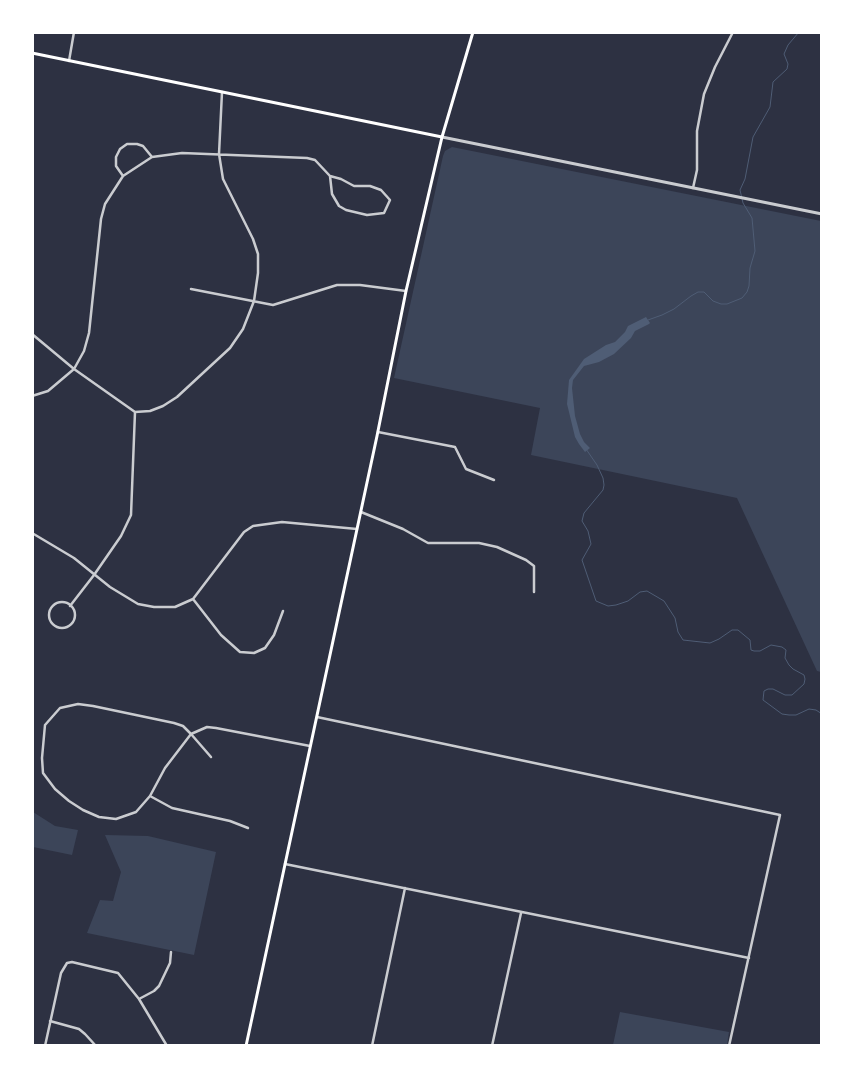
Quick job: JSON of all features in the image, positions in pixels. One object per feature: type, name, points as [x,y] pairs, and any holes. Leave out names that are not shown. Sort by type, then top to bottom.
[{"type":"main road","points":[[246,1046],[378,432],[406,291],[442,137],[473,32]]},
{"type":"main road","points":[[32,53],[442,137]]},
{"type":"street","points":[[69,61],[74,32]]},
{"type":"street","points":[[693,188],[697,170],[698,125],[704,94],[733,32]]},
{"type":"street","points":[[32,334],[74,369],[135,412],[150,411],[163,406],[177,397],[224,354],[244,329],[254,301],[258,273],[258,254],[253,239],[223,179],[219,154],[222,92]]},
{"type":"street","points":[[442,137],[822,214]]},
{"type":"street","points":[[123,176],[116,166],[116,157],[120,149],[127,144],[143,146],[152,157]]},
{"type":"street","points":[[32,396],[48,391],[74,369],[84,351],[89,333],[101,219],[108,199],[123,176],[152,157],[182,153],[307,158],[314,160],[330,176],[354,186],[370,186],[381,190],[390,200],[384,213],[367,215],[346,210],[339,206],[332,194],[330,176]]},
{"type":"street","points":[[191,289],[273,305],[337,285],[360,284],[406,291]]},
{"type":"street","points":[[70,606],[121,536],[131,515],[135,412]]},
{"type":"street","points":[[378,432],[455,447],[466,469],[494,480]]},
{"type":"street","points":[[361,512],[428,543],[479,543],[497,547],[526,560],[534,566],[534,592]]},
{"type":"street","points":[[32,533],[74,558],[94,575],[138,604],[154,607],[175,607],[194,599],[244,532],[253,526],[282,522],[357,529]]},
{"type":"street","points":[[194,599],[221,635],[240,652],[254,653],[265,648],[274,635],[283,611]]},
{"type":"street","points":[[63,602],[70,606],[74,613],[74,618],[70,625],[62,628],[54,625],[49,614],[52,607],[63,602]]},
{"type":"street","points":[[211,757],[192,734],[182,726],[78,704],[60,708],[46,726],[42,758],[43,773],[55,789],[69,801],[82,810],[99,817],[116,819],[136,812],[150,796],[165,768],[192,734],[207,727],[310,746]]},
{"type":"street","points":[[316,717],[780,815],[729,1046]]},
{"type":"street","points":[[150,796],[172,808],[230,821],[248,828]]},
{"type":"street","points":[[285,864],[748,958]]},
{"type":"street","points":[[372,1046],[405,888]]},
{"type":"street","points":[[492,1046],[521,912]]},
{"type":"street","points":[[139,999],[159,986],[170,963],[171,952]]},
{"type":"street","points":[[45,1046],[61,973],[67,963],[76,962],[118,973],[139,999],[167,1046]]},
{"type":"street","points":[[50,1021],[79,1029],[96,1046]]},
{"type":"shaded area","points":[[452,147],[821,221],[821,672],[817,671],[737,498],[531,455],[540,408],[394,378],[443,156],[445,151]]},
{"type":"shaded area","points":[[646,317],[649,324],[635,331],[631,338],[614,354],[599,362],[584,366],[573,380],[575,416],[580,434],[590,448],[585,452],[575,437],[567,404],[569,380],[584,359],[606,345],[615,342],[628,326]]},
{"type":"shaded area","points":[[33,812],[55,826],[78,830],[72,855],[33,847]]},
{"type":"shaded area","points":[[105,835],[148,836],[216,852],[194,955],[87,933],[100,900],[113,901],[121,872]]},
{"type":"shaded area","points":[[620,1012],[729,1032],[727,1045],[613,1045]]},
{"type":"waterway","points":[[648,320],[674,309],[698,292],[704,292],[713,301],[721,304],[727,304],[742,298],[747,292],[750,268],[755,251],[752,218],[743,203],[740,190],[745,179],[753,137],[770,107],[773,82],[787,69],[788,64],[784,54],[788,45],[799,32]]},
{"type":"waterway","points":[[586,449],[597,465],[604,485],[603,490],[584,513],[582,521],[588,531],[591,544],[582,560],[596,601],[608,606],[616,605],[628,601],[640,592],[647,591],[664,601],[675,618],[678,632],[683,640],[710,643],[732,630],[738,630],[750,640],[751,650],[760,651],[771,645],[782,647],[786,650],[785,658],[789,665],[804,675],[804,684],[792,695],[785,695],[773,689],[768,689],[764,691],[763,700],[782,714],[796,715],[809,709],[816,710],[822,714]]}]
